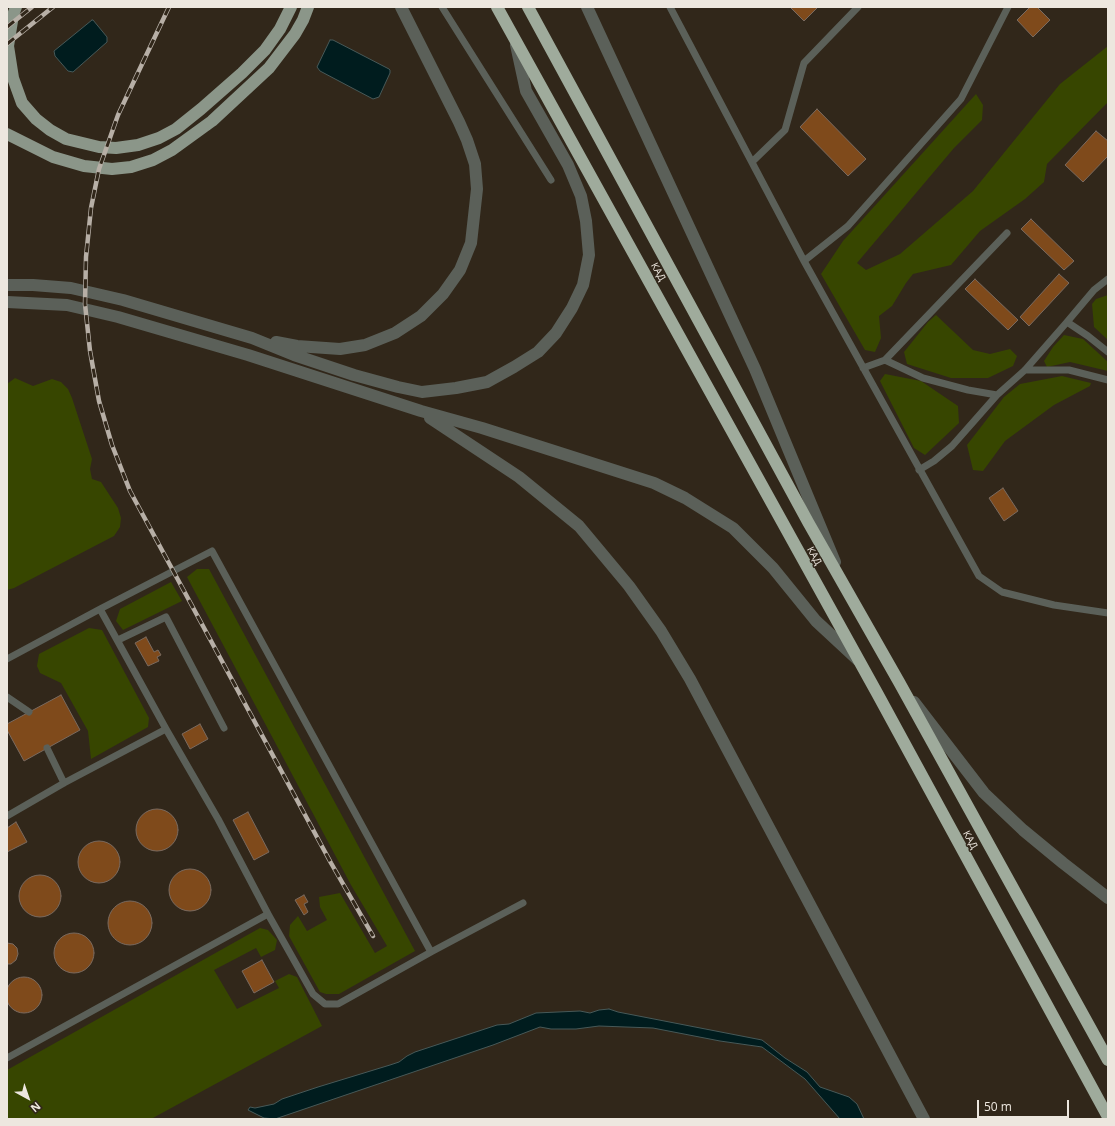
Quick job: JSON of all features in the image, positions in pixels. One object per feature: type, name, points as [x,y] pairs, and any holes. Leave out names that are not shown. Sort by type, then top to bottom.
[{"type":"highway","name":"КАД","points":[[497,7],[860,663],[1108,1117]]},
{"type":"highway","name":"КАД","points":[[528,7],[804,515],[900,682],[1108,1060]]},
{"type":"main road","points":[[16,7],[13,15],[8,46],[13,78],[22,103],[36,119],[50,130],[66,139],[81,144],[116,148],[159,138],[176,129],[201,109],[242,73],[265,50],[280,29],[290,7]]},
{"type":"main road","points":[[7,134],[54,157],[84,166],[112,169],[153,160],[172,150],[212,121],[269,68],[295,34],[308,7]]},
{"type":"street","points":[[252,338],[297,346],[340,349],[365,345],[395,333],[422,316],[443,294],[460,270],[471,243],[477,189],[474,164],[467,140],[459,122],[401,7]]},
{"type":"street","points":[[587,7],[755,369],[845,585]]},
{"type":"street","points":[[7,285],[33,285],[71,288],[123,300],[252,338],[294,355],[354,375],[422,392],[456,388],[487,382],[514,368],[538,352],[556,333],[572,308],[583,285],[588,255],[586,221],[582,196],[568,165],[526,91],[516,41]]},
{"type":"street","points":[[7,302],[67,306],[118,317],[248,355],[421,411],[482,428],[654,483],[685,498],[733,528],[773,568],[816,621],[860,663]]},
{"type":"street","points":[[421,411],[519,477],[579,526],[643,605],[661,631],[690,679],[924,1119]]},
{"type":"street","points":[[900,682],[984,793],[1023,830],[1108,898]]},
{"type":"lane","points":[[442,7],[551,180]]},
{"type":"lane","points":[[670,7],[804,260],[979,576],[1002,592],[1054,605],[1108,613]]},
{"type":"lane","points":[[752,162],[784,130],[804,63],[858,7]]},
{"type":"lane","points":[[804,260],[848,226],[961,99],[1008,7]]},
{"type":"lane","points":[[863,368],[885,360],[896,350],[1006,233]]},
{"type":"lane","points":[[919,470],[934,461],[952,446],[997,395],[1025,370],[1094,290],[1108,279]]},
{"type":"lane","points":[[1067,322],[1108,352]]},
{"type":"lane","points":[[885,360],[923,378],[968,390],[997,395]]},
{"type":"lane","points":[[1025,370],[1069,370],[1108,380]]},
{"type":"lane","points":[[7,660],[100,609],[212,551],[431,952]]},
{"type":"lane","points":[[100,609],[166,729],[218,819],[268,914],[313,994],[324,1004],[338,1004],[523,902]]},
{"type":"lane","points":[[118,640],[166,618],[224,728]]},
{"type":"lane","points":[[7,697],[29,712]]},
{"type":"lane","points":[[7,816],[64,783],[166,729]]},
{"type":"lane","points":[[47,748],[64,783]]},
{"type":"lane","points":[[7,1058],[268,914]]},
{"type":"green space","points":[[1108,46],[1108,102],[1047,164],[1044,182],[1025,199],[980,231],[951,265],[913,274],[892,306],[879,316],[881,338],[875,352],[865,350],[821,274],[843,241],[976,94],[983,105],[982,120],[954,148],[857,263],[866,270],[900,254],[973,191],[1060,84]]},
{"type":"green space","points":[[1108,295],[1108,340],[1094,327],[1092,304],[1096,299]]},
{"type":"green space","points":[[936,315],[973,350],[990,354],[1010,349],[1017,356],[1013,366],[988,378],[951,378],[907,364],[904,352],[928,322]]},
{"type":"green space","points":[[1064,335],[1083,339],[1108,362],[1108,371],[1070,362],[1047,367],[1044,361],[1053,347]]},
{"type":"green space","points":[[885,374],[921,381],[958,406],[959,423],[925,455],[914,448],[880,381]]},
{"type":"green space","points":[[1062,376],[1091,383],[1090,386],[1054,405],[1005,441],[983,471],[973,470],[967,445],[1004,397],[1020,384]]},
{"type":"green space","points":[[15,378],[33,386],[52,379],[61,382],[68,389],[92,459],[90,469],[92,479],[101,482],[118,508],[121,518],[120,527],[114,536],[14,588],[7,590],[7,384]]},
{"type":"green space","points":[[197,569],[209,569],[415,951],[339,994],[326,994],[320,992],[289,936],[290,925],[298,916],[307,931],[327,920],[320,907],[319,897],[340,893],[375,953],[387,946],[351,885],[187,577]]},
{"type":"green space","points":[[171,582],[182,601],[123,630],[116,621],[120,609]]},
{"type":"green space","points":[[89,628],[102,630],[149,718],[148,727],[91,759],[88,731],[61,683],[40,673],[37,666],[39,654]]},
{"type":"green space","points":[[260,928],[268,930],[277,940],[275,950],[261,957],[256,948],[214,970],[237,1009],[279,988],[275,981],[289,974],[297,977],[322,1026],[151,1119],[7,1119],[7,1070]]},
{"type":"water","points":[[92,20],[107,37],[107,42],[73,72],[68,71],[55,56],[54,51]]},
{"type":"water","points":[[330,40],[333,40],[390,70],[379,97],[373,99],[320,71],[317,67]]},
{"type":"water","points":[[609,1009],[762,1040],[785,1058],[807,1072],[820,1087],[849,1097],[857,1104],[864,1119],[840,1119],[805,1079],[762,1047],[720,1041],[653,1028],[599,1026],[576,1029],[551,1029],[540,1027],[493,1045],[275,1119],[264,1118],[248,1110],[250,1107],[255,1108],[274,1104],[282,1099],[399,1062],[415,1052],[497,1025],[509,1024],[536,1013],[580,1011],[590,1013]]},
{"type":"building","points":[[790,7],[818,7],[804,21]]},
{"type":"building","points":[[1030,7],[1037,7],[1050,20],[1033,37],[1017,20]]},
{"type":"building","points":[[817,109],[866,159],[848,176],[800,127]]},
{"type":"building","points":[[1096,131],[1108,141],[1108,156],[1083,182],[1065,165]]},
{"type":"building","points":[[1031,219],[1074,261],[1064,270],[1021,229]]},
{"type":"building","points":[[1059,274],[1069,283],[1029,326],[1020,317]]},
{"type":"building","points":[[975,279],[1018,320],[1008,330],[965,289]]},
{"type":"building","points":[[1003,488],[1018,511],[1004,521],[989,498]]},
{"type":"building","points":[[146,637],[154,652],[158,650],[161,655],[157,657],[159,661],[148,666],[135,643]]},
{"type":"building","points":[[61,695],[80,730],[24,761],[7,730],[7,724]]},
{"type":"building","points":[[200,724],[208,739],[190,749],[182,734]]},
{"type":"building","points":[[153,809],[161,809],[169,812],[175,818],[178,830],[175,842],[169,848],[161,851],[153,851],[145,848],[139,842],[136,834],[136,826],[139,818],[145,812]]},
{"type":"building","points":[[248,812],[269,852],[254,860],[233,820]]},
{"type":"building","points":[[16,822],[27,842],[7,852],[7,828]]},
{"type":"building","points":[[99,841],[114,847],[120,862],[114,877],[99,883],[84,877],[78,862],[84,847]]},
{"type":"building","points":[[186,869],[194,869],[202,872],[208,878],[211,890],[208,902],[202,908],[194,911],[186,911],[178,908],[172,902],[169,894],[169,886],[172,878],[178,872]]},
{"type":"building","points":[[40,875],[55,881],[61,896],[55,911],[40,917],[25,911],[19,896],[25,881]]},
{"type":"building","points":[[304,895],[308,902],[304,904],[308,912],[304,915],[295,900]]},
{"type":"building","points":[[134,901],[146,907],[151,915],[151,931],[146,939],[138,944],[126,945],[114,939],[109,931],[108,919],[114,907],[122,902]]},
{"type":"building","points":[[70,933],[78,933],[85,936],[91,942],[94,953],[91,964],[85,970],[78,973],[70,973],[63,970],[57,964],[54,957],[54,949],[57,942],[63,936]]},
{"type":"building","points":[[7,943],[13,944],[17,948],[18,954],[16,960],[11,964],[7,964]]},
{"type":"building","points":[[262,960],[274,982],[254,993],[242,971]]},
{"type":"building","points":[[28,977],[37,982],[41,988],[41,1002],[37,1008],[28,1013],[20,1013],[11,1008],[7,1002],[6,991],[11,982],[17,978]]},
{"type":"railway","points":[[7,27],[32,7]]},
{"type":"railway","points":[[7,44],[53,7]]},
{"type":"railway","points":[[169,7],[118,115],[99,169],[91,208],[86,257],[85,304],[90,351],[99,401],[112,445],[130,491],[331,863],[373,936]]}]
